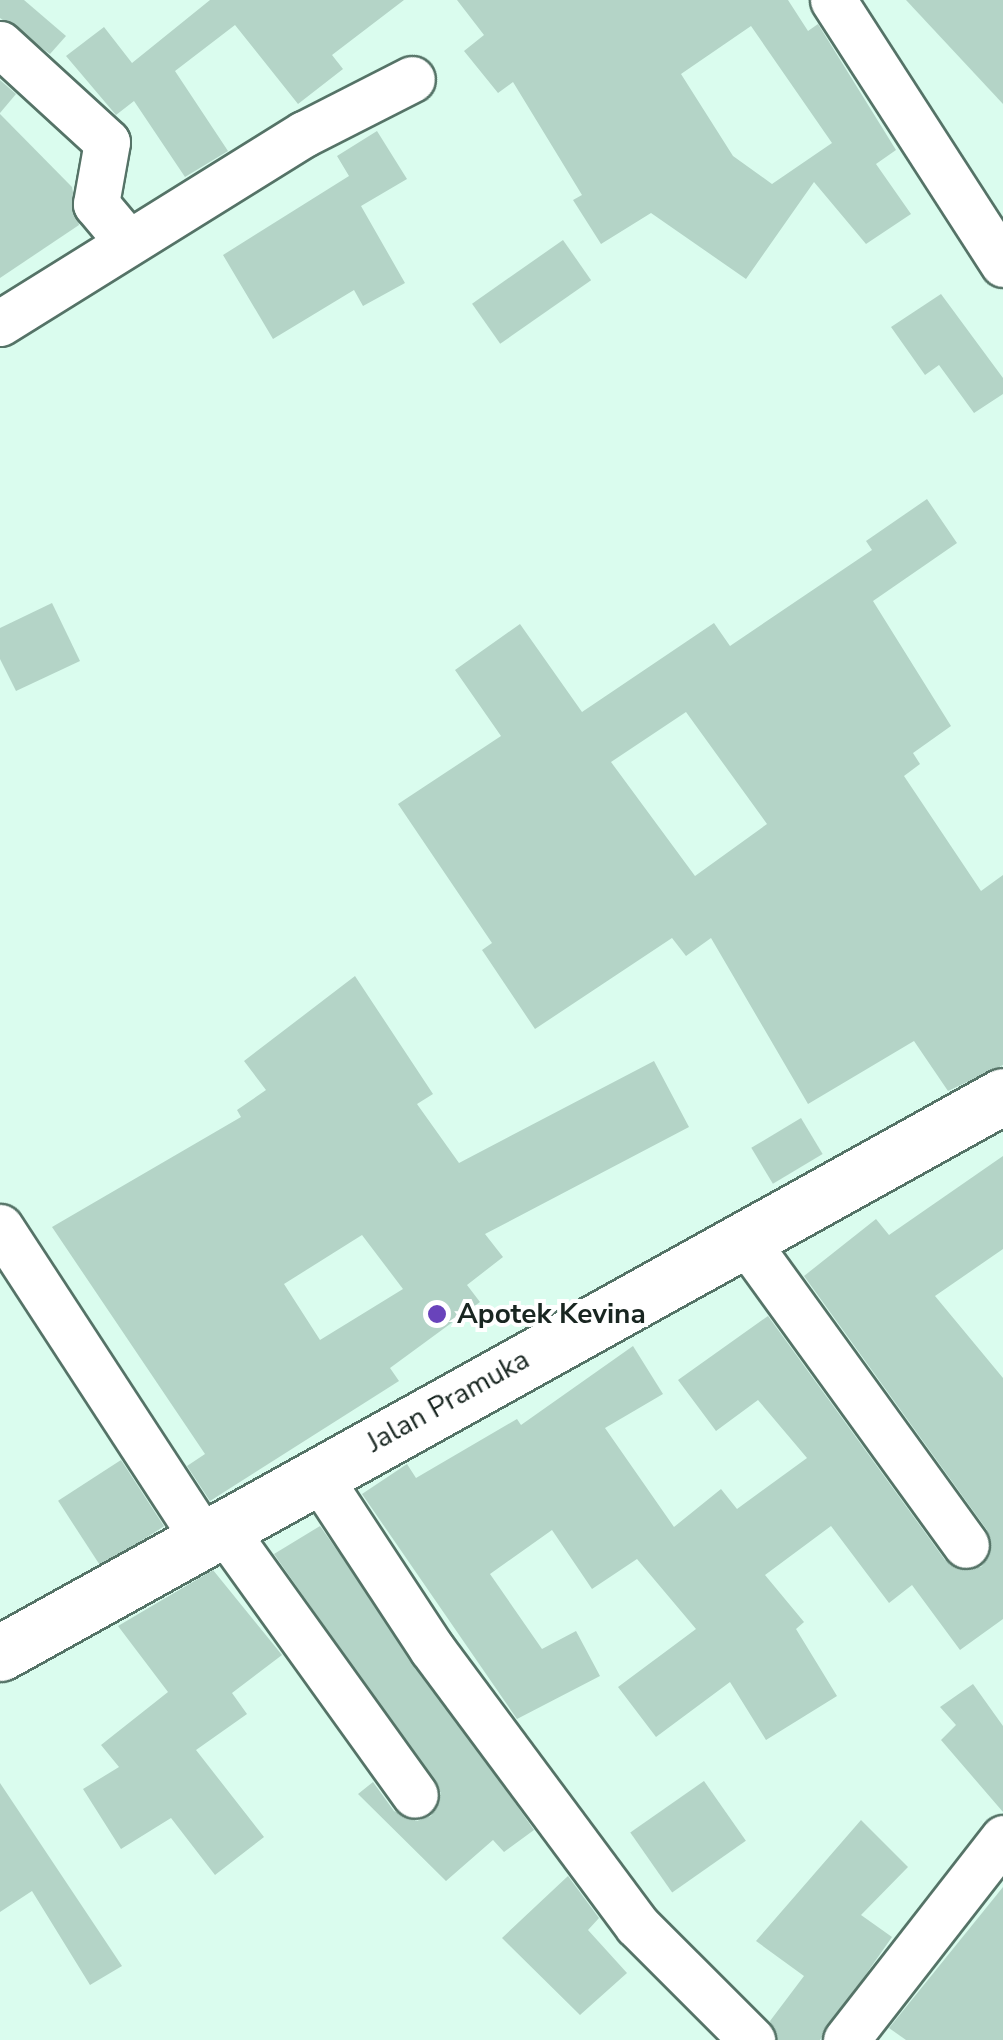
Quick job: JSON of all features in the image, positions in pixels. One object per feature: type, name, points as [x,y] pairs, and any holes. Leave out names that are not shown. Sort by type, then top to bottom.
[{"type":"street","points":[[833,0],[1003,264]]},
{"type":"street","points":[[0,44],[106,142],[96,204],[127,241]]},
{"type":"street","points":[[0,323],[127,241],[412,79]]},
{"type":"street","name":"Jalan Pramuka","points":[[0,1654],[211,1530],[1003,1096]]},
{"type":"street","points":[[0,1227],[211,1530],[415,1795]]},
{"type":"street","points":[[743,1237],[966,1545]]},
{"type":"street","points":[[317,1474],[432,1649],[637,1925],[752,2040]]},
{"type":"street","points":[[846,2040],[1003,1838]]},
{"type":"building","points":[[0,0],[24,0],[66,36],[50,54],[0,18]]},
{"type":"building","points":[[210,0],[404,0],[332,55],[343,69],[298,104],[235,25],[175,71],[228,151],[185,177],[134,101],[116,115],[66,56],[104,27],[132,63]]},
{"type":"building","points":[[457,0],[788,0],[808,31],[818,24],[896,150],[876,164],[911,214],[866,244],[814,182],[746,279],[651,213],[601,244],[573,200],[582,195],[513,82],[498,93],[464,51],[484,35]],"holes":[[[751,26],[832,143],[772,184],[733,156],[681,74]]]},
{"type":"building","points":[[906,0],[1003,0],[1003,104]]},
{"type":"building","points":[[0,80],[16,94],[0,113]]},
{"type":"building","points":[[0,114],[72,187],[79,225],[0,278]]},
{"type":"building","points":[[377,131],[407,179],[361,206],[405,283],[363,306],[354,290],[273,339],[223,255],[349,176],[337,156]]},
{"type":"building","points":[[563,240],[591,280],[500,344],[472,304]]},
{"type":"building","points":[[941,294],[1003,378],[1003,394],[974,413],[939,365],[925,375],[891,327]]},
{"type":"building","points":[[927,499],[957,543],[873,601],[951,726],[913,753],[920,764],[904,776],[981,891],[1003,875],[1003,1065],[948,1091],[914,1041],[808,1104],[711,938],[686,956],[672,938],[535,1029],[482,950],[492,943],[398,804],[501,736],[455,670],[520,624],[582,712],[714,623],[730,646],[872,550],[866,541]],"holes":[[[686,712],[767,824],[695,876],[611,762]]]},
{"type":"building","points":[[52,603],[80,661],[16,691],[0,659],[0,628]]},
{"type":"building","points":[[355,976],[433,1094],[417,1104],[459,1163],[654,1061],[689,1127],[485,1234],[503,1257],[467,1285],[480,1302],[390,1368],[399,1381],[210,1501],[187,1466],[205,1454],[52,1227],[241,1117],[237,1110],[266,1090],[244,1061]],"holes":[[[362,1235],[403,1289],[320,1340],[284,1284]]]},
{"type":"building","points":[[801,1118],[823,1154],[773,1184],[751,1148]]},
{"type":"building","points":[[1003,1156],[1003,1249],[935,1296],[1003,1378],[1003,1619],[960,1650],[912,1585],[889,1603],[831,1526],[765,1575],[804,1622],[796,1629],[837,1696],[766,1740],[730,1682],[656,1737],[618,1687],[696,1629],[637,1559],[592,1589],[552,1530],[490,1574],[542,1649],[576,1631],[600,1676],[517,1719],[362,1494],[407,1464],[416,1478],[517,1419],[521,1425],[633,1346],[663,1394],[605,1428],[674,1527],[721,1489],[737,1509],[807,1458],[758,1400],[716,1431],[678,1380],[768,1316],[945,1560],[981,1567],[990,1555],[987,1530],[804,1276],[876,1219],[889,1235]]},
{"type":"building","points":[[121,1460],[164,1526],[101,1567],[58,1501]]},
{"type":"building","points":[[320,1526],[534,1830],[504,1852],[493,1840],[446,1881],[358,1794],[373,1782],[394,1811],[417,1821],[431,1816],[441,1793],[274,1554]]},
{"type":"building","points":[[213,1570],[282,1655],[232,1693],[247,1714],[196,1750],[264,1837],[215,1875],[171,1818],[121,1849],[83,1789],[119,1767],[101,1745],[168,1692],[118,1626]]},
{"type":"building","points":[[973,1684],[1003,1726],[1003,1812],[941,1740],[956,1725],[940,1707]]},
{"type":"building","points":[[704,1781],[746,1841],[672,1892],[630,1833]]},
{"type":"building","points":[[0,1783],[122,1966],[90,1985],[32,1891],[0,1912]]},
{"type":"building","points":[[861,1820],[908,1867],[861,1915],[892,1937],[820,2040],[777,2040],[770,2021],[804,1976],[756,1941]]},
{"type":"building","points":[[568,1876],[599,1918],[588,1930],[627,1973],[580,2015],[502,1938]]},
{"type":"building","points":[[1003,1887],[1003,2040],[906,2040],[889,2028]]},
{"type":"place","name":"Apotek Kevina","points":[[437,1314]]}]
